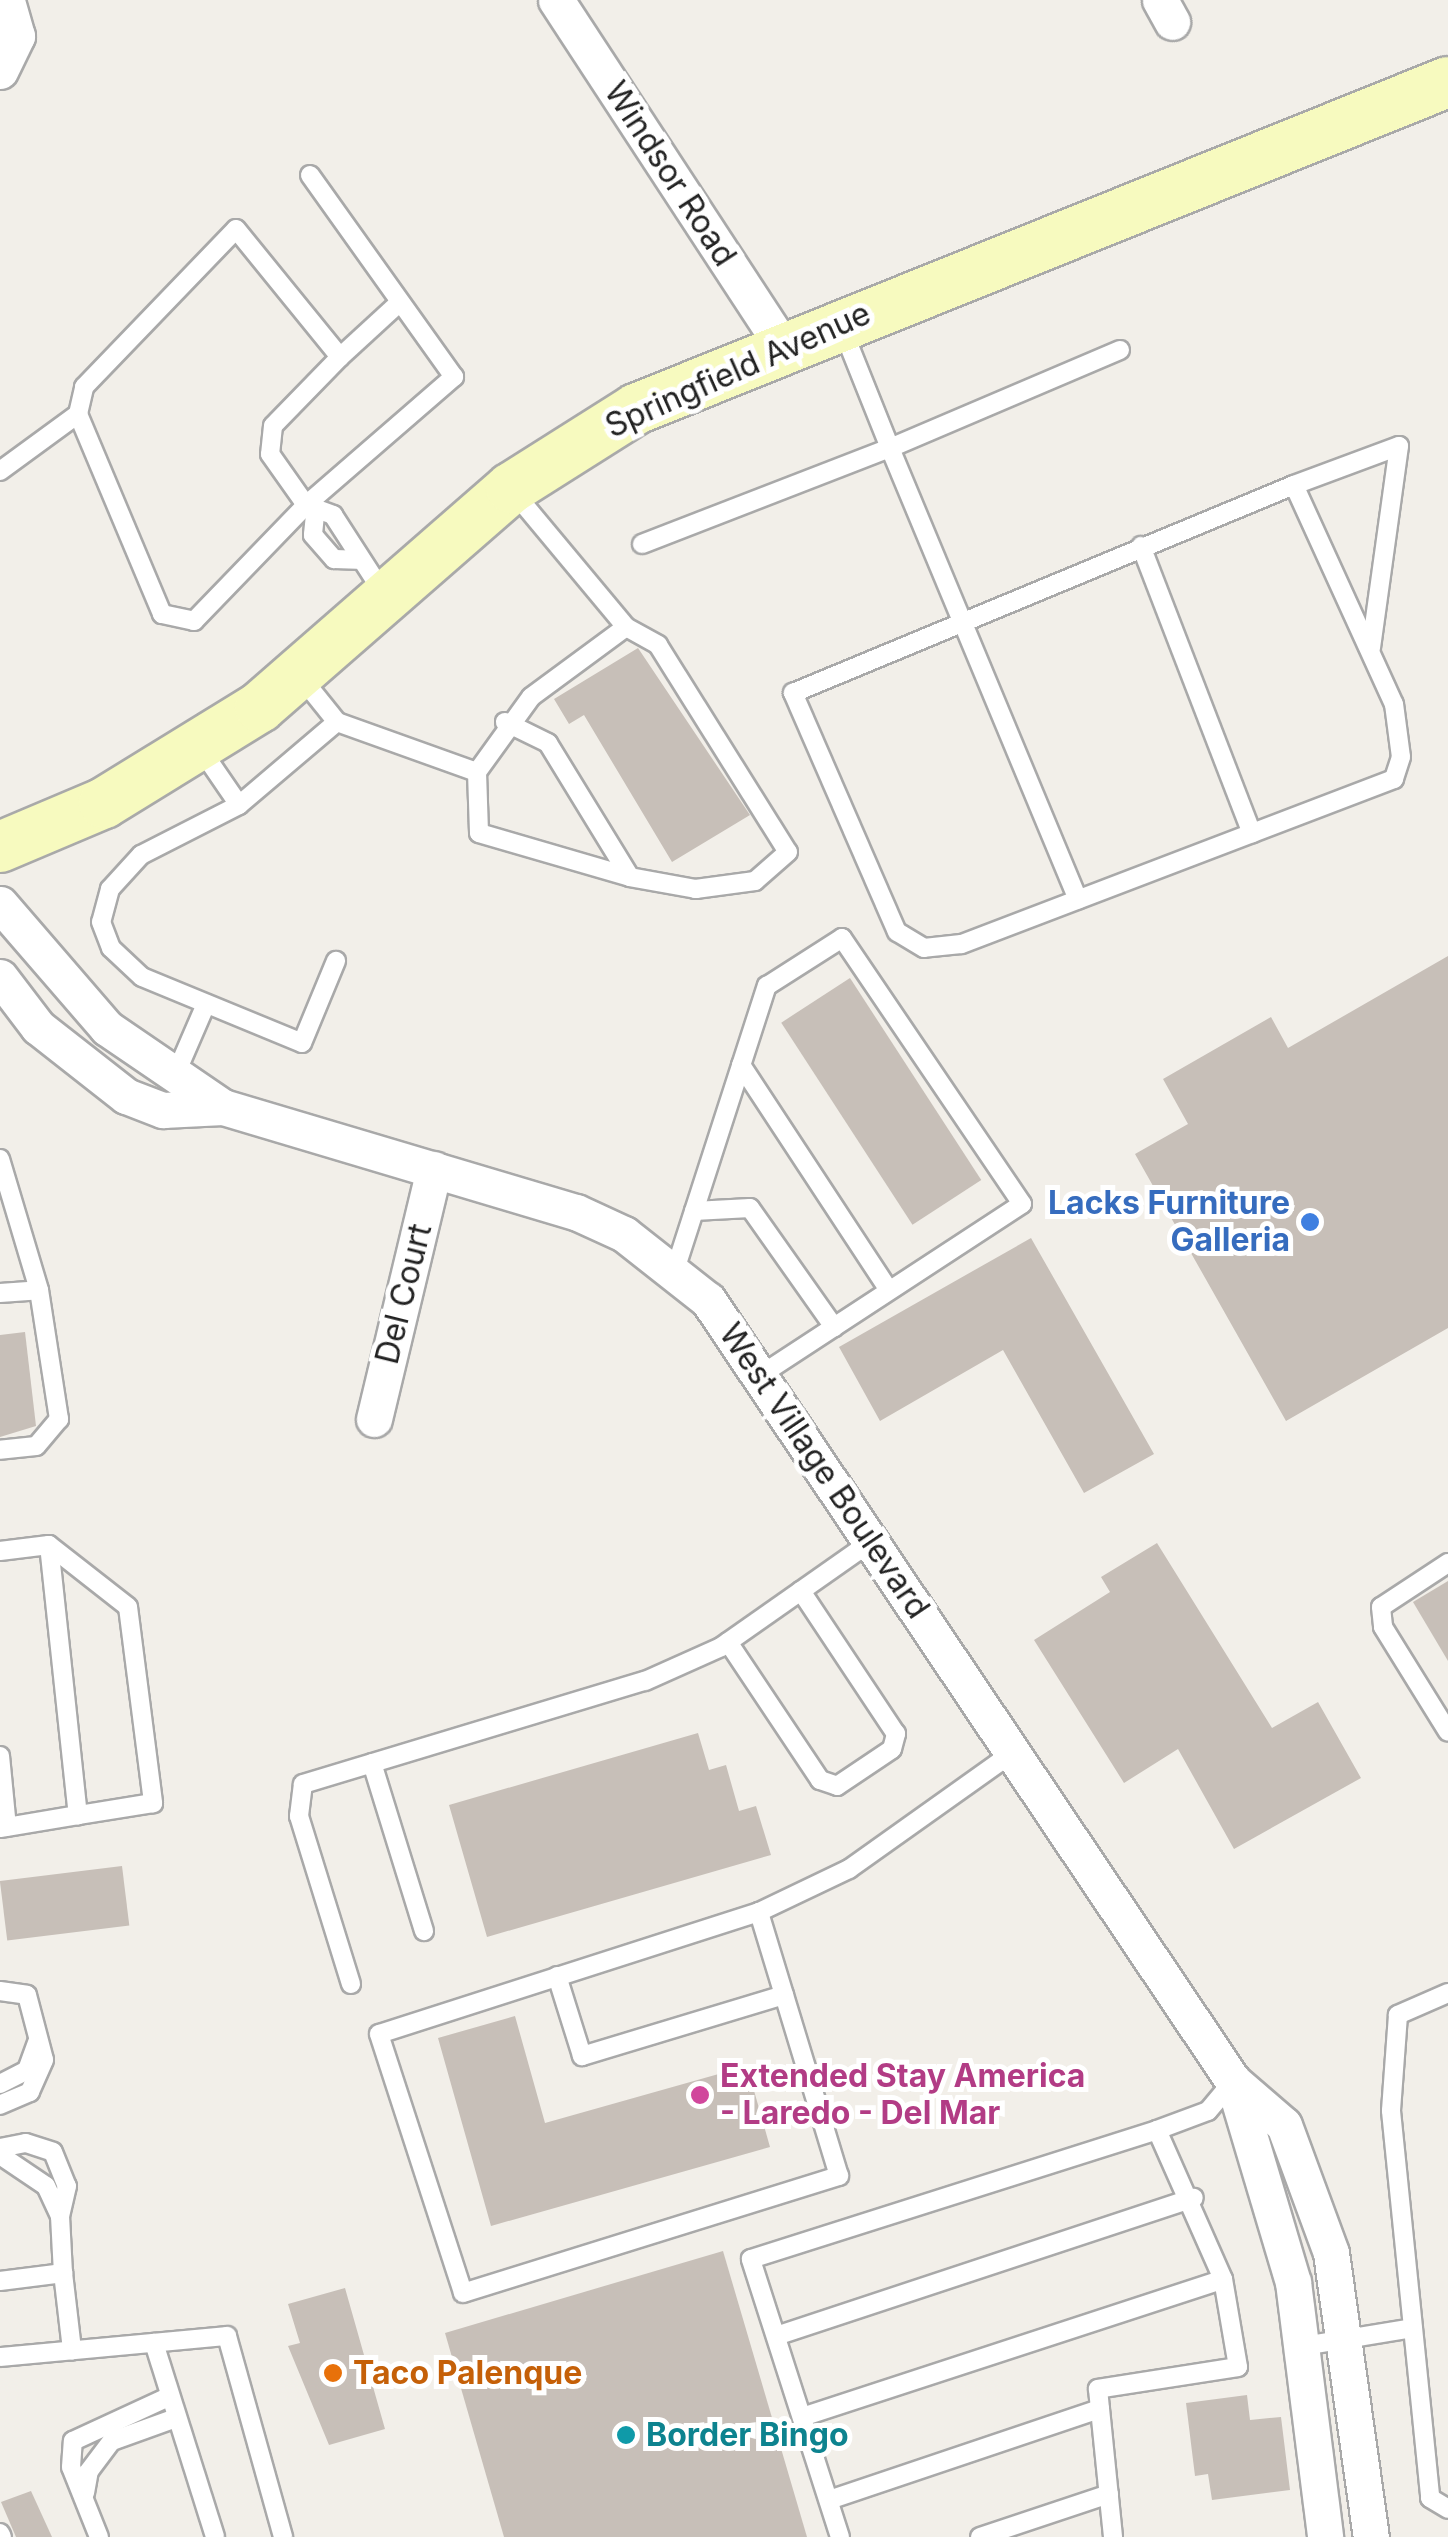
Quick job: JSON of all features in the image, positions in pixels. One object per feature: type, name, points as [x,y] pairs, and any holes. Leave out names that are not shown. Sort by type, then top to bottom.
[{"type":"main road","name":"Springfield Avenue","points":[[0,847],[199,748],[299,675],[371,578],[636,409],[840,323],[1448,82]]},
{"type":"street","points":[[0,71],[17,36],[7,0]]},
{"type":"street","name":"Windsor Road","points":[[556,0],[783,347]]},
{"type":"street","name":"West Village Boulevard","points":[[0,904],[94,1017],[177,1071],[223,1107]]},
{"type":"street","name":"West Village Boulevard","points":[[0,977],[38,1027],[126,1096],[163,1110],[223,1107],[576,1212],[674,1270],[762,1374],[1233,2081],[1284,2125],[1314,2192],[1348,2340],[1371,2537]]},
{"type":"street","name":"Del Court","points":[[374,1419],[434,1169]]},
{"type":"street","name":"West Village Boulevard","points":[[1233,2081],[1304,2346],[1326,2537]]},
{"type":"lane","points":[[310,175],[454,377],[194,621],[162,614],[78,414],[84,387],[236,229],[340,357]]},
{"type":"lane","points":[[371,578],[334,559],[313,535],[310,510],[270,454],[273,426],[400,302]]},
{"type":"lane","points":[[840,323],[1078,899]]},
{"type":"lane","points":[[642,544],[890,448],[1120,350]]},
{"type":"lane","points":[[0,471],[78,414]]},
{"type":"lane","points":[[1294,485],[1394,704],[1401,757],[1394,779],[961,944],[924,948],[897,932],[793,693],[1141,546],[1294,485],[1399,446],[1371,649]]},
{"type":"lane","points":[[511,488],[626,627],[658,645],[788,852],[755,881],[696,890],[630,877],[480,832],[476,772],[505,722],[626,627]]},
{"type":"lane","points":[[310,510],[334,516],[371,578]]},
{"type":"lane","points":[[1141,546],[1252,833]]},
{"type":"lane","points":[[299,675],[338,722],[476,772]]},
{"type":"lane","points":[[336,961],[302,1043],[142,977],[111,948],[101,922],[110,890],[142,856],[239,805],[338,722]]},
{"type":"lane","points":[[505,722],[548,743],[630,877]]},
{"type":"lane","points":[[199,748],[239,805]]},
{"type":"lane","points":[[674,1270],[767,986],[842,938],[1022,1204],[762,1374]]},
{"type":"lane","points":[[177,1071],[206,1004]]},
{"type":"lane","points":[[741,1064],[889,1290]]},
{"type":"lane","points":[[0,1159],[39,1290],[59,1420],[36,1446],[0,1450]]},
{"type":"lane","points":[[694,1211],[750,1208],[834,1327]]},
{"type":"lane","points":[[0,1227],[20,1225]]},
{"type":"lane","points":[[0,1293],[39,1290]]},
{"type":"lane","points":[[351,1984],[298,1816],[303,1784],[645,1682],[728,1642],[872,1540]]},
{"type":"lane","points":[[0,1551],[49,1544],[128,1608],[154,1802],[4,1827],[0,1756]]},
{"type":"lane","points":[[49,1544],[78,1815]]},
{"type":"lane","points":[[1448,1563],[1381,1607],[1384,1628],[1448,1732]]},
{"type":"lane","points":[[728,1642],[820,1780],[837,1786],[892,1749],[896,1734],[800,1591]]},
{"type":"lane","points":[[759,1912],[839,2176],[464,2293],[379,2034],[759,1912],[848,1869],[1012,1753]]},
{"type":"lane","points":[[372,1763],[424,1931]]},
{"type":"lane","points":[[558,1976],[582,2056],[784,1995]]},
{"type":"lane","points":[[0,1990],[27,1995],[39,2032],[42,2080],[0,2105]]},
{"type":"lane","points":[[1448,1993],[1398,2014],[1391,2111],[1430,2498],[1448,2510]]},
{"type":"lane","points":[[0,2084],[26,2070],[39,2032]]},
{"type":"lane","points":[[840,2537],[750,2259],[1208,2112],[1233,2081]]},
{"type":"lane","points":[[1114,2537],[1098,2389],[1238,2367],[1223,2279],[1194,2198],[1157,2130]]},
{"type":"lane","points":[[0,2151],[31,2170],[60,2216]]},
{"type":"lane","points":[[0,2151],[53,2152],[67,2186],[60,2216],[72,2350]]},
{"type":"lane","points":[[776,2336],[1194,2198]]},
{"type":"lane","points":[[0,2280],[63,2273]]},
{"type":"lane","points":[[802,2417],[1223,2279]]},
{"type":"lane","points":[[1304,2346],[1413,2328]]},
{"type":"lane","points":[[0,2357],[227,2336],[283,2537]]},
{"type":"lane","points":[[154,2343],[166,2398],[215,2537]]},
{"type":"lane","points":[[99,2537],[71,2467],[73,2440],[166,2398]]},
{"type":"lane","points":[[828,2500],[1100,2409]]},
{"type":"lane","points":[[85,2494],[112,2441],[173,2419]]},
{"type":"lane","points":[[980,2537],[1109,2494]]},
{"type":"building","points":[[638,648],[750,815],[672,862],[584,715],[569,724],[554,699]]},
{"type":"building","name":"Lacks Furniture Galleria","points":[[1448,956],[1448,1328],[1286,1421],[1135,1154],[1188,1124],[1163,1079],[1271,1017],[1288,1048]]},
{"type":"building","points":[[850,978],[981,1180],[912,1225],[781,1023]]},
{"type":"building","points":[[1031,1238],[1154,1454],[1084,1493],[1003,1350],[880,1421],[839,1347]]},
{"type":"building","points":[[25,1332],[36,1426],[0,1437],[0,1335]]},
{"type":"building","points":[[1157,1543],[1272,1728],[1318,1702],[1361,1778],[1234,1849],[1178,1749],[1124,1783],[1034,1640],[1110,1592],[1101,1577]]},
{"type":"building","points":[[1448,1581],[1448,1661],[1413,1602]]},
{"type":"building","points":[[698,1733],[709,1770],[726,1765],[739,1811],[756,1806],[771,1855],[487,1937],[449,1805]]},
{"type":"building","points":[[122,1866],[129,1926],[7,1941],[0,1881]]},
{"type":"building","name":"Extended Stay America - Laredo - Del Mar","points":[[515,2016],[545,2123],[747,2066],[770,2147],[491,2226],[438,2038]]},
{"type":"building","name":"Border Bingo","points":[[723,2251],[807,2537],[504,2537],[445,2333]]},
{"type":"building","name":"Taco Palenque","points":[[345,2288],[385,2429],[329,2445],[288,2346],[300,2343],[288,2304]]},
{"type":"building","points":[[1247,2395],[1250,2420],[1281,2417],[1290,2490],[1212,2500],[1208,2474],[1195,2476],[1186,2403]]},
{"type":"building","points":[[31,2491],[52,2537],[16,2537],[1,2502]]},
{"type":"place","name":"Lacks Furniture Galleria","points":[[1310,1222]]},
{"type":"place","name":"Extended Stay America - Laredo - Del Mar","points":[[700,2095]]},
{"type":"place","name":"Taco Palenque","points":[[333,2373]]},
{"type":"place","name":"Border Bingo","points":[[626,2435]]}]
